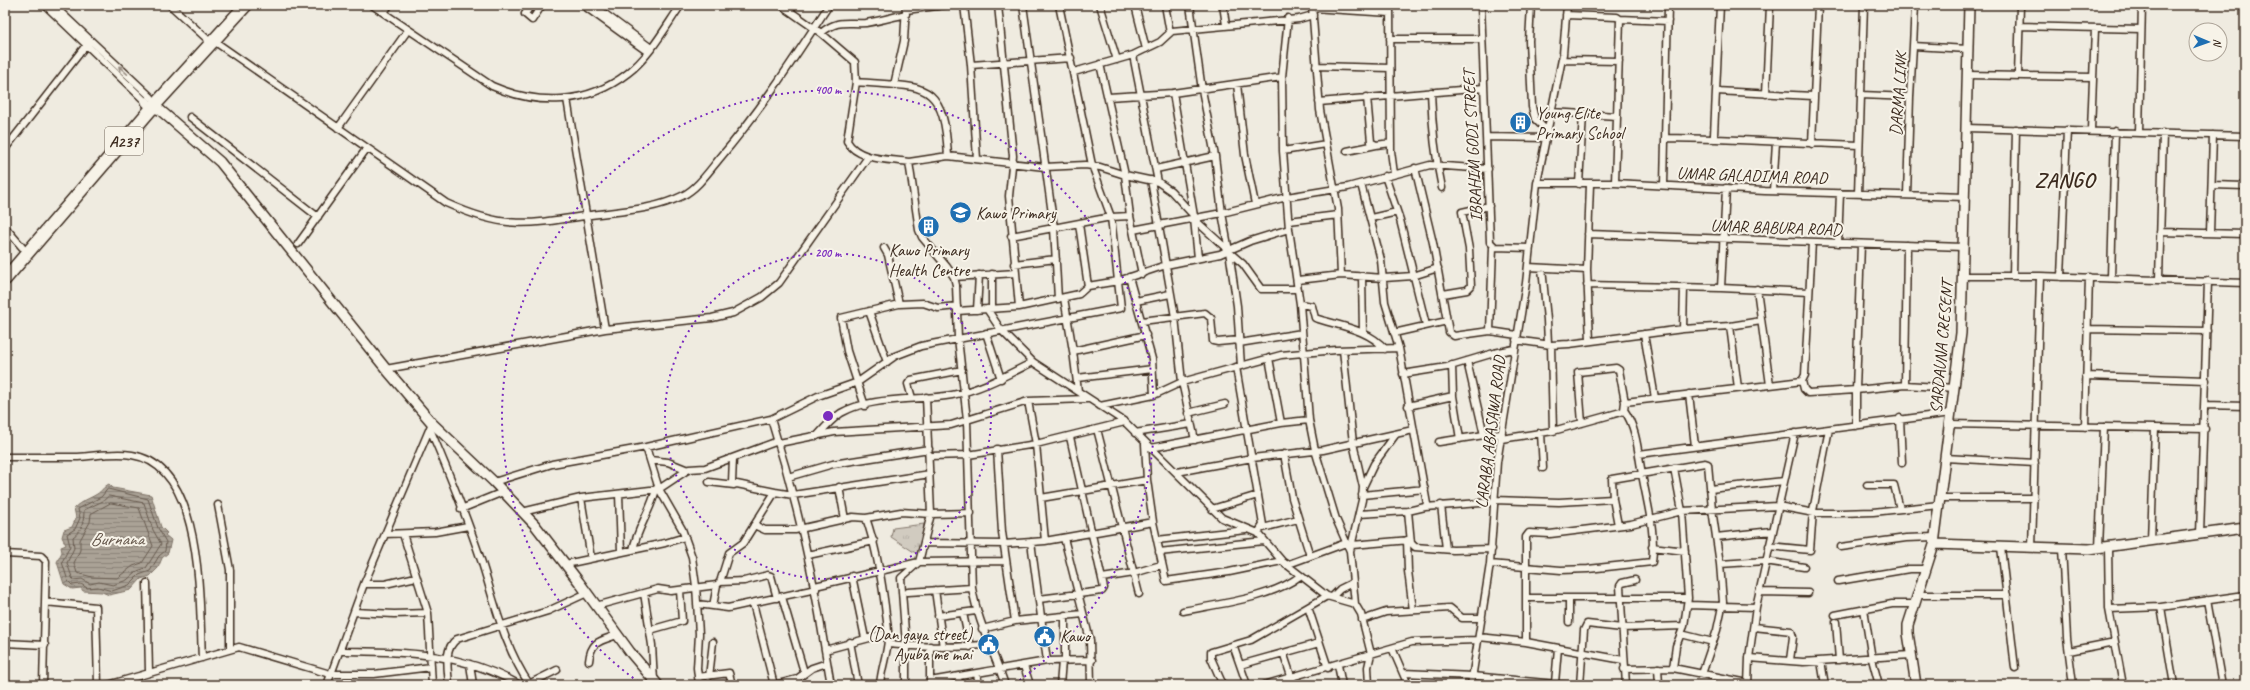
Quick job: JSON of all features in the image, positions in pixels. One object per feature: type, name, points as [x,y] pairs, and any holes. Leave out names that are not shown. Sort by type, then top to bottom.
[{"type":"highway","name":"A237","points":[[5,279],[210,39],[236,5]]},
{"type":"highway","name":"A237","points":[[210,39],[246,5]]},
{"type":"highway","name":"A237","points":[[5,267],[153,104]]},
{"type":"street","points":[[45,5],[88,42],[153,104],[220,162],[431,426],[494,482],[522,512],[566,564],[596,606],[656,683]]},
{"type":"street","points":[[53,5],[88,42]]},
{"type":"street","points":[[170,5],[210,39],[446,203],[490,221],[520,224],[625,211],[665,202],[682,195],[698,184],[773,91],[829,5]]},
{"type":"street","points":[[372,5],[492,86],[514,96],[541,100],[567,99],[584,95],[611,84],[629,72],[649,50],[681,5]]},
{"type":"street","points":[[384,13],[389,5]]},
{"type":"street","points":[[531,5],[525,14],[532,20],[542,5]]},
{"type":"street","points":[[583,5],[617,26]]},
{"type":"street","points":[[593,5],[617,26],[649,50]]},
{"type":"street","points":[[782,5],[821,33],[855,62],[856,82],[846,137],[849,145],[868,157],[909,162],[948,156],[1012,165],[1045,167],[1092,166],[1158,182],[1170,191],[1194,218],[1243,264],[1261,289],[1298,289]]},
{"type":"street","points":[[821,33],[833,24],[841,22],[865,23],[906,10],[946,5]]},
{"type":"street","points":[[964,5],[971,65],[977,159]]},
{"type":"street","points":[[998,5],[1012,165],[1009,196],[1019,307]]},
{"type":"street","points":[[1023,5],[1054,228],[1061,298],[1073,351],[1078,391]]},
{"type":"street","points":[[494,482],[552,464],[646,447],[771,419],[818,396],[858,382],[902,353],[921,346],[1121,308],[1111,217],[1092,166],[1074,72],[1059,5]]},
{"type":"street","points":[[1100,5],[1117,60]]},
{"type":"street","points":[[1135,5],[1146,49]]},
{"type":"street","points":[[1165,5],[1170,33]]},
{"type":"street","points":[[1190,5],[1202,90],[1215,156],[1222,213],[1229,251],[1239,342],[1239,367],[1263,528]]},
{"type":"street","points":[[1223,5],[1226,25]]},
{"type":"street","points":[[1390,5],[1391,143],[1394,174]]},
{"type":"street","name":"IBRAHIM GODI STREET","points":[[1481,5],[1481,39],[1487,137],[1490,242],[1492,246],[1530,248]]},
{"type":"street","points":[[1531,5],[1529,41],[1532,107],[1535,119],[1547,134]]},
{"type":"street","name":"LARABA ABASAWA ROAD","points":[[1471,685],[1492,549],[1494,501],[1514,349],[1528,267],[1537,183],[1562,60],[1567,5]]},
{"type":"street","points":[[1664,185],[1668,5]]},
{"type":"street","points":[[1716,139],[1714,135],[1720,5]]},
{"type":"street","points":[[1766,94],[1770,5]]},
{"type":"street","points":[[1812,144],[1818,5]]},
{"type":"street","points":[[1858,194],[1864,5]]},
{"type":"street","points":[[1914,46],[1915,5]]},
{"type":"street","name":"SARDAUNA CRESENT","points":[[1916,685],[1908,633],[1915,604],[1935,541],[1961,333],[1969,5]]},
{"type":"street","points":[[2018,76],[2020,5]]},
{"type":"street","points":[[2140,132],[2142,5]]},
{"type":"street","points":[[1341,275],[1338,215],[1319,102],[1312,6],[1390,13]]},
{"type":"street","points":[[894,85],[904,41],[906,10]]},
{"type":"street","points":[[1074,72],[1133,55],[1160,42],[1170,33],[1288,18],[1299,19],[1313,15]]},
{"type":"street","points":[[1566,15],[1668,21]]},
{"type":"street","points":[[1288,18],[1282,77],[1283,151],[1289,230],[1298,280],[1302,353],[1309,420],[1315,450],[1336,519],[1349,544],[1355,604],[1362,620],[1371,654],[1368,667],[1369,685]]},
{"type":"street","points":[[1615,184],[1620,19]]},
{"type":"street","points":[[2019,26],[2141,29]]},
{"type":"street","points":[[2091,130],[2096,29]]},
{"type":"street","points":[[338,128],[408,30]]},
{"type":"street","points":[[1390,39],[1481,39]]},
{"type":"street","points":[[5,149],[88,42]]},
{"type":"street","name":"DARMA LINK","points":[[1907,196],[1910,96],[1914,46],[1968,49]]},
{"type":"street","points":[[1133,55],[1158,182]]},
{"type":"street","points":[[971,65],[1071,58]]},
{"type":"street","points":[[1562,60],[1619,61]]},
{"type":"street","points":[[1100,64],[1125,175],[1130,216],[1142,274]]},
{"type":"street","points":[[1316,66],[1390,68]]},
{"type":"street","points":[[1967,76],[2093,77]]},
{"type":"street","points":[[1108,98],[1202,90],[1282,77]]},
{"type":"street","points":[[856,82],[916,87],[924,90],[937,102],[945,123],[948,156]]},
{"type":"street","points":[[1237,84],[1245,155],[1255,204]]},
{"type":"street","points":[[1319,102],[1484,88]]},
{"type":"street","points":[[1716,91],[1813,96]]},
{"type":"street","points":[[1431,92],[1432,123],[1437,165],[1442,188]]},
{"type":"street","points":[[1173,93],[1194,218],[1198,258]]},
{"type":"street","points":[[1861,95],[1910,96]]},
{"type":"street","points":[[1367,98],[1372,142],[1376,145]]},
{"type":"street","points":[[567,99],[585,216],[605,329]]},
{"type":"street","points":[[1551,112],[1617,116]]},
{"type":"street","points":[[1579,184],[1583,114]]},
{"type":"street","points":[[190,117],[318,217]]},
{"type":"street","points":[[1966,128],[2163,132],[2245,136]]},
{"type":"street","points":[[2012,276],[2016,129]]},
{"type":"street","points":[[2061,276],[2067,130]]},
{"type":"street","points":[[2111,278],[2115,131]]},
{"type":"street","points":[[2159,279],[2163,132]]},
{"type":"street","points":[[1487,137],[1547,134]]},
{"type":"street","points":[[2210,233],[2213,135]]},
{"type":"street","points":[[1665,138],[1859,145]]},
{"type":"street","points":[[1773,191],[1776,142]]},
{"type":"street","points":[[1347,151],[1391,143]]},
{"type":"street","points":[[1283,151],[1326,144]]},
{"type":"street","points":[[298,244],[367,148]]},
{"type":"street","points":[[1156,169],[1215,156]]},
{"type":"street","points":[[386,369],[605,329],[712,318],[733,313],[762,297],[779,283],[868,157]]},
{"type":"street","points":[[909,162],[919,230],[954,277],[958,338],[967,420],[972,543],[972,588],[976,611],[982,629],[1005,685]]},
{"type":"street","points":[[1133,230],[1158,224],[1222,213],[1287,197],[1335,190],[1415,168],[1437,165],[1488,169]]},
{"type":"street","points":[[1415,168],[1438,268],[1447,321],[1451,335],[1490,331],[1516,338],[1549,344],[1590,341],[1683,329],[1730,326],[1761,322]]},
{"type":"street","points":[[1384,176],[1397,212],[1426,326]]},
{"type":"street","points":[[1151,180],[1175,317],[1182,382],[1195,440]]},
{"type":"street","name":"UMAR GALADIMA ROAD","points":[[1537,183],[1664,185],[1773,191],[1965,197]]},
{"type":"street","points":[[1361,184],[1371,218],[1384,278],[1385,302],[1399,348],[1408,406],[1425,489],[1427,504],[1425,507]]},
{"type":"street","points":[[1590,184],[1587,270],[1590,341]]},
{"type":"street","points":[[2212,185],[2245,186]]},
{"type":"street","points":[[1721,288],[1726,188]]},
{"type":"street","points":[[1838,243],[1840,193]]},
{"type":"street","points":[[1443,294],[1467,290],[1471,286],[1469,249],[1462,212],[1489,206]]},
{"type":"street","points":[[1371,218],[1397,212]]},
{"type":"street","points":[[1289,221],[1338,215]]},
{"type":"street","points":[[1012,236],[1111,217],[1130,216]]},
{"type":"street","points":[[1079,224],[1088,286]]},
{"type":"street","points":[[5,227],[22,247]]},
{"type":"street","points":[[864,406],[858,382],[847,351],[841,318],[898,304],[923,303],[938,308],[977,310],[1019,307],[1081,293],[1088,286],[1118,281],[1166,266],[1229,251],[1250,241],[1289,230]]},
{"type":"street","points":[[2160,232],[2245,234]]},
{"type":"street","name":"UMAR BABURA ROAD","points":[[1588,234],[1964,247]]},
{"type":"street","points":[[1812,242],[1805,374],[1802,381],[1804,390],[1808,393],[1856,390],[1905,384],[1955,388]]},
{"type":"street","points":[[1856,426],[1861,244]]},
{"type":"street","points":[[1905,384],[1906,245]]},
{"type":"street","points":[[1490,331],[1492,246]]},
{"type":"street","points":[[884,248],[888,255],[898,304]]},
{"type":"street","points":[[1014,264],[1056,259]]},
{"type":"street","points":[[1528,267],[1587,270]]},
{"type":"street","points":[[1298,280],[1341,275],[1384,278],[1413,276],[1438,268]]},
{"type":"street","points":[[1542,268],[1548,320],[1553,431]]},
{"type":"street","points":[[954,277],[1016,273]]},
{"type":"street","points":[[992,274],[990,308],[1001,330],[1033,362],[1078,391],[1087,399],[1125,422],[1222,518],[1258,534],[1284,563],[1330,597],[1355,604]]},
{"type":"street","points":[[977,310],[979,275]]},
{"type":"street","points":[[1362,276],[1363,333]]},
{"type":"street","points":[[1963,276],[2061,276],[2245,283]]},
{"type":"street","points":[[2032,548],[2040,276]]},
{"type":"street","points":[[1129,278],[1146,335],[1153,369],[1154,396]]},
{"type":"street","points":[[2085,427],[2086,329],[2089,278]]},
{"type":"street","points":[[2200,535],[2205,429],[2208,282]]},
{"type":"street","points":[[1587,285],[1721,288],[1809,292]]},
{"type":"street","points":[[1683,329],[1684,287]]},
{"type":"street","points":[[1757,290],[1770,385]]},
{"type":"street","points":[[1136,301],[1170,294]]},
{"type":"street","points":[[1300,304],[1312,306],[1316,318],[1363,333],[1377,340],[1385,348]]},
{"type":"street","points":[[869,311],[887,362]]},
{"type":"street","points":[[1142,321],[1208,314],[1210,318],[1213,341],[1218,342],[1239,342],[1302,333]]},
{"type":"street","points":[[1394,333],[1447,321]]},
{"type":"street","points":[[1730,326],[1738,388]]},
{"type":"street","points":[[2086,329],[2207,331]]},
{"type":"street","points":[[986,333],[1001,378]]},
{"type":"street","points":[[1644,334],[1655,398]]},
{"type":"street","points":[[1073,351],[1146,335]]},
{"type":"street","points":[[1100,406],[1154,396],[1182,382],[1269,358],[1302,353],[1399,348]]},
{"type":"street","points":[[1403,374],[1452,365],[1514,349]]},
{"type":"street","points":[[1343,350],[1353,443],[1363,487]]},
{"type":"street","points":[[1269,358],[1281,423]]},
{"type":"street","points":[[1467,361],[1484,436]]},
{"type":"street","points":[[817,436],[839,414],[854,408],[912,398],[951,396],[1001,378],[1033,362]]},
{"type":"street","points":[[1452,365],[1453,396],[1460,439]]},
{"type":"street","points":[[1077,378],[1153,369]]},
{"type":"street","points":[[1490,564],[1525,568],[1588,570],[1628,564],[1650,563],[1652,547],[1650,518],[1641,473],[1639,454],[1631,422],[1624,410],[1625,402],[1618,369],[1580,371],[1577,374],[1582,423]]},
{"type":"street","points":[[912,398],[908,384],[911,380],[962,370]]},
{"type":"street","points":[[2086,376],[2206,380]]},
{"type":"street","points":[[1625,402],[1802,381]]},
{"type":"street","points":[[1689,394],[1695,446]]},
{"type":"street","points":[[1408,406],[1453,396]]},
{"type":"street","points":[[906,685],[906,645],[901,578],[919,562],[931,514],[930,456],[926,397]]},
{"type":"street","points":[[522,512],[581,498],[657,489],[688,470],[705,468],[778,442],[834,432],[950,425],[1028,401],[1087,399]]},
{"type":"street","points":[[1028,401],[1036,444],[1045,541]]},
{"type":"street","points":[[1188,413],[1225,404]]},
{"type":"street","points":[[2205,406],[2245,406]]},
{"type":"street","points":[[1439,442],[1484,436],[1502,436],[1553,431],[1624,410]]},
{"type":"street","points":[[1639,454],[1856,426],[1900,418],[1952,413]]},
{"type":"street","points":[[1900,418],[1902,463]]},
{"type":"street","points":[[771,419],[793,495],[816,587],[831,685]]},
{"type":"street","points":[[1151,448],[1281,423],[1309,420]]},
{"type":"street","points":[[930,456],[968,455],[997,449],[1036,444],[1070,437],[1125,422]]},
{"type":"street","points":[[1135,433],[1191,424]]},
{"type":"street","points":[[1950,424],[2205,429]]},
{"type":"street","points":[[431,426],[468,526],[502,625],[520,669],[530,684],[557,670]]},
{"type":"street","points":[[327,685],[364,584],[431,426]]},
{"type":"street","points":[[2104,427],[2104,548],[2109,609],[2123,685]]},
{"type":"street","points":[[2151,541],[2155,428]]},
{"type":"street","points":[[1097,429],[1139,594]]},
{"type":"street","points":[[1768,546],[1810,550],[1814,513],[1829,429]]},
{"type":"street","points":[[1177,472],[1252,458],[1328,449],[1413,430]]},
{"type":"street","points":[[1541,433],[1543,468]]},
{"type":"street","points":[[1349,544],[1360,514],[1363,487],[1374,464],[1396,434]]},
{"type":"street","points":[[1624,668],[1673,668],[1748,684],[1749,658],[1756,607],[1768,546],[1795,434]]},
{"type":"street","points":[[1039,599],[1104,590],[1070,437]]},
{"type":"street","points":[[1146,444],[1147,480],[1153,522],[1164,579],[1168,581],[1284,563],[1349,544],[1409,540]]},
{"type":"street","points":[[646,447],[657,489],[685,537],[692,557],[697,604],[699,685]]},
{"type":"street","points":[[788,477],[833,464],[929,449]]},
{"type":"street","points":[[997,449],[1004,544],[1015,621]]},
{"type":"street","points":[[5,457],[119,454],[143,458],[162,469],[174,483],[185,511],[194,542],[198,568],[202,658]]},
{"type":"street","points":[[1284,454],[1292,498],[1310,556]]},
{"type":"street","points":[[733,458],[731,481],[734,485]]},
{"type":"street","points":[[1946,458],[2035,463]]},
{"type":"street","points":[[650,460],[668,462],[688,470]]},
{"type":"street","points":[[1618,525],[1613,499],[1612,479],[1641,473],[1707,464],[1720,564],[1723,605],[1713,642],[1702,674]]},
{"type":"street","points":[[1673,668],[1674,654],[1684,626],[1688,605],[1682,511],[1674,468]]},
{"type":"street","points":[[710,482],[793,495],[930,474]]},
{"type":"street","points":[[1041,498],[1111,484],[1147,480]]},
{"type":"street","points":[[1710,489],[1784,481]]},
{"type":"street","points":[[1867,485],[1894,484],[1900,508]]},
{"type":"street","points":[[839,487],[845,519]]},
{"type":"street","points":[[633,550],[636,536],[651,510],[657,489]]},
{"type":"street","points":[[1362,495],[1425,489]]},
{"type":"street","points":[[461,509],[503,492]]},
{"type":"street","points":[[713,606],[729,553],[743,543],[775,492]]},
{"type":"street","points":[[619,494],[621,552]]},
{"type":"street","points":[[1212,509],[1258,495]]},
{"type":"street","points":[[581,498],[591,558]]},
{"type":"street","points":[[1526,642],[1527,598],[1525,568],[1528,534],[1550,534],[1618,525],[1682,511],[1778,506],[1814,513],[1873,512],[1940,501],[2034,498]]},
{"type":"street","points":[[1360,514],[1408,511],[1441,505],[1494,501],[1559,502],[1613,499]]},
{"type":"street","points":[[218,505],[230,570],[230,649]]},
{"type":"street","points":[[1441,505],[1446,549]]},
{"type":"street","points":[[1408,511],[1408,571],[1413,610]]},
{"type":"street","points":[[754,525],[765,530],[802,529],[845,519],[866,518],[901,512],[931,514],[971,513]]},
{"type":"street","points":[[866,518],[874,541],[880,570],[888,633],[888,644],[880,685]]},
{"type":"street","points":[[1258,534],[1263,528],[1298,519]]},
{"type":"street","points":[[924,543],[1004,544],[1045,541],[1092,534],[1153,522]]},
{"type":"street","points":[[385,534],[435,532],[468,526]]},
{"type":"street","points":[[1841,547],[1906,538],[2000,547],[2104,548],[2245,528]]},
{"type":"street","points":[[1157,540],[1247,530]]},
{"type":"street","points":[[1716,537],[1772,531]]},
{"type":"street","points":[[403,534],[428,613],[432,685]]},
{"type":"street","points":[[566,564],[665,544],[685,537]]},
{"type":"street","points":[[1064,538],[1090,640],[1092,660],[1091,685]]},
{"type":"street","points":[[1409,540],[1415,547],[1492,549]]},
{"type":"street","points":[[808,555],[874,541]]},
{"type":"street","points":[[1159,552],[1264,541]]},
{"type":"street","points":[[1031,542],[1047,661]]},
{"type":"street","points":[[1652,547],[1685,551]]},
{"type":"street","points":[[2000,547],[2015,668]]},
{"type":"street","points":[[2062,548],[2069,651],[2073,685]]},
{"type":"street","points":[[5,554],[41,556],[44,558],[45,645],[43,685]]},
{"type":"street","points":[[697,604],[728,608],[780,598],[852,576],[919,562],[972,562],[1006,560]]},
{"type":"street","points":[[1720,564],[1765,561],[1804,567]]},
{"type":"street","points":[[1102,578],[1134,573],[1161,565]]},
{"type":"street","points":[[1838,581],[1909,569],[1927,569]]},
{"type":"street","points":[[596,606],[658,589],[680,590],[696,586],[744,581],[768,575],[771,576],[780,598],[804,672]]},
{"type":"street","points":[[852,576],[866,638]]},
{"type":"street","points":[[1183,611],[1259,594],[1285,585],[1300,576]]},
{"type":"street","points":[[364,584],[385,584],[416,577]]},
{"type":"street","points":[[1626,685],[1623,660],[1622,599],[1620,584],[1635,580]]},
{"type":"street","points":[[147,583],[149,672]]},
{"type":"street","points":[[1223,685],[1210,654],[1213,650],[1233,645],[1271,630],[1308,607],[1330,597],[1340,589],[1352,583]]},
{"type":"street","points":[[908,592],[972,588]]},
{"type":"street","points":[[650,630],[682,621],[680,590]]},
{"type":"street","points":[[935,590],[943,647]]},
{"type":"street","points":[[1759,592],[1808,592]]},
{"type":"street","points":[[449,685],[447,658],[449,647],[457,639],[556,608],[587,593]]},
{"type":"street","points":[[644,593],[656,683]]},
{"type":"street","points":[[1919,595],[2007,595]]},
{"type":"street","points":[[2109,609],[2161,607],[2245,595]]},
{"type":"street","points":[[1527,598],[1688,598]]},
{"type":"street","points":[[1569,598],[1569,622]]},
{"type":"street","points":[[2207,600],[2222,685]]},
{"type":"street","points":[[45,602],[96,607],[98,685]]},
{"type":"street","points":[[753,603],[774,685],[797,679],[804,672],[827,663]]},
{"type":"street","points":[[1839,660],[1836,618],[1864,609],[1892,604],[1915,604]]},
{"type":"street","points":[[1688,605],[1756,607]]},
{"type":"street","points":[[1308,607],[1328,668]]},
{"type":"street","points":[[2161,607],[2174,685]]},
{"type":"street","points":[[1362,620],[1386,612],[1450,608],[1462,618],[1482,618]]},
{"type":"street","points":[[1864,609],[1878,685]]},
{"type":"street","points":[[938,616],[976,611]]},
{"type":"street","points":[[354,612],[394,614],[428,613]]},
{"type":"street","points":[[963,612],[970,647]]},
{"type":"street","points":[[982,629],[1015,621],[1083,614]]},
{"type":"street","points":[[1060,685],[1064,660],[1065,615]]},
{"type":"street","points":[[1580,685],[1584,630],[1587,624],[1622,628],[1684,626]]},
{"type":"street","points":[[1754,627],[1791,631],[1793,637],[1790,660]]},
{"type":"street","points":[[825,650],[850,642],[888,633]]},
{"type":"street","points":[[1681,634],[1713,642]]},
{"type":"street","points":[[589,662],[590,651],[594,644],[618,635]]},
{"type":"street","points":[[1264,685],[1328,668],[1412,642],[1478,638],[1526,642],[1623,660]]},
{"type":"street","points":[[708,677],[713,642]]},
{"type":"street","points":[[850,642],[858,685]]},
{"type":"street","points":[[2069,651],[2115,642]]},
{"type":"street","points":[[5,643],[45,645]]},
{"type":"street","points":[[1240,666],[1284,655],[1320,643]]},
{"type":"street","points":[[888,644],[943,647],[970,647],[989,644]]},
{"type":"street","points":[[1233,645],[1246,685]]},
{"type":"street","points":[[930,646],[930,683],[1047,661],[1092,660]]},
{"type":"street","points":[[108,685],[239,647],[330,674],[374,674],[431,666]]},
{"type":"street","points":[[1392,648],[1407,684],[1397,685]]},
{"type":"street","points":[[1555,683],[1558,648]]},
{"type":"street","points":[[340,651],[415,653],[447,658],[470,664],[507,678],[520,685]]},
{"type":"street","points":[[1284,655],[1294,685]]},
{"type":"street","points":[[1749,658],[1803,662],[1911,655]]},
{"type":"street","points":[[1821,661],[1825,685]]},
{"type":"street","points":[[470,664],[473,685]]},
{"type":"street","points":[[1338,665],[1342,685]]},
{"type":"street","points":[[1024,666],[1030,685]]},
{"type":"street","points":[[1658,668],[1659,685]]},
{"type":"street","points":[[698,677],[708,677],[730,673],[732,685]]},
{"type":"street","points":[[1403,673],[1473,676],[1489,679],[1567,685]]},
{"type":"street","points":[[977,674],[979,685]]},
{"type":"street","points":[[958,677],[959,685]]},
{"type":"street","points":[[507,678],[508,685]]},
{"type":"street","points":[[1720,685],[1721,678]]},
{"type":"green space","points":[[924,524],[920,556],[891,537],[893,528]]},
{"type":"water","name":"Burnana","points":[[109,484],[113,488],[151,495],[161,527],[167,533],[165,535],[171,540],[168,553],[162,558],[158,568],[150,576],[141,579],[131,590],[109,595],[102,592],[83,591],[81,588],[72,589],[64,584],[57,562],[62,552],[61,547],[66,545],[62,537],[64,530],[72,527],[76,518],[74,508],[99,493]]},
{"type":"place","name":"Young Elite Primary School","points":[[1521,123]]},
{"type":"place","name":"Kawo Primary","points":[[960,213]]},
{"type":"place","name":"Kawo Primary Health Centre","points":[[929,226]]},
{"type":"place","name":"Kawo","points":[[1045,636]]},
{"type":"place","name":"(Dan gaya street) Ayuba me mai","points":[[988,644]]},
{"type":"district","name":"ZANGO","points":[[2065,180]]}]
